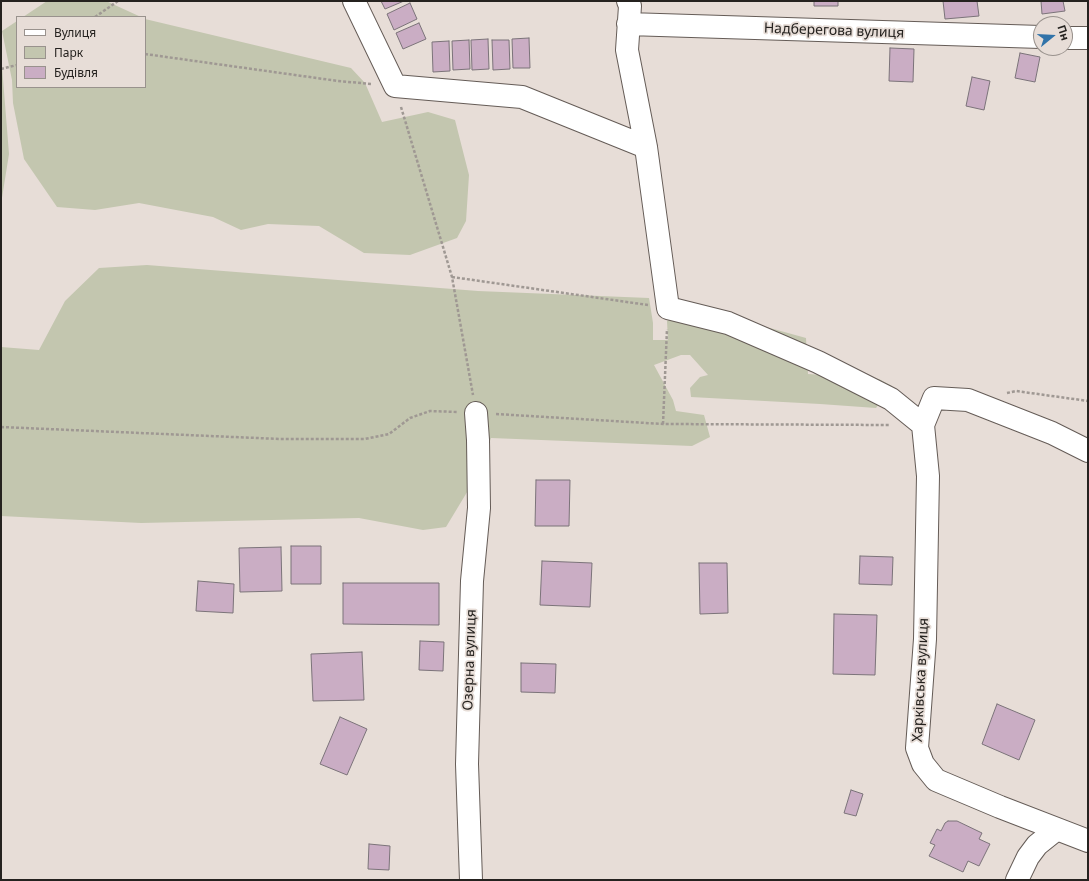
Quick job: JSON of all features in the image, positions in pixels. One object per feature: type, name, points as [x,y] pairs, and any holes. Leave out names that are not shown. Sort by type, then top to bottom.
[{"type":"street","points":[[354,1],[395,86],[522,97],[646,147]]},
{"type":"street","points":[[628,1],[630,6],[627,50],[646,147],[668,308],[728,323],[818,362],[891,398],[922,425],[934,398],[968,400],[1052,433],[1088,451]]},
{"type":"street","name":"Надберегова вулиця","points":[[628,24],[842,32],[1033,37]]},
{"type":"street","points":[[1073,38],[1088,38]]},
{"type":"street","name":"Озерна вулиця","points":[[471,880],[466,764],[472,581],[479,508],[476,413]]},
{"type":"street","name":"Харківська вулиця","points":[[922,425],[928,476],[924,639],[917,748],[923,764],[936,780],[1000,807],[1088,841]]},
{"type":"street","points":[[1016,880],[1028,856],[1037,845],[1057,829]]},
{"type":"path","points":[[96,16],[118,1]]},
{"type":"path","points":[[146,54],[338,81],[395,86],[452,277],[476,413]]},
{"type":"path","points":[[1,69],[16,65]]},
{"type":"path","points":[[452,277],[668,308],[663,424]]},
{"type":"path","points":[[1002,394],[1016,391],[1088,401]]},
{"type":"green space","points":[[47,1],[106,1],[139,16],[24,16]]},
{"type":"green space","points":[[146,19],[351,68],[365,83],[382,122],[428,112],[455,120],[469,175],[466,221],[457,238],[410,255],[364,253],[319,226],[268,224],[241,230],[213,217],[139,203],[95,210],[57,207],[24,159],[13,103],[12,80],[2,31],[16,22],[16,88],[146,88]]},
{"type":"green space","points":[[1,54],[9,154],[1,204]]},
{"type":"green space","points":[[147,265],[478,291],[649,298],[653,323],[653,340],[668,340],[667,321],[694,307],[806,338],[808,374],[879,379],[892,386],[876,408],[691,397],[690,388],[700,377],[708,375],[690,355],[681,355],[654,365],[673,400],[676,411],[704,415],[710,437],[692,446],[491,438],[481,469],[446,527],[423,530],[359,518],[141,523],[1,516],[1,347],[39,350],[65,301],[99,268]]},
{"type":"building","points":[[381,1],[404,1],[385,9]]},
{"type":"building","points":[[814,1],[838,1],[838,6],[814,6]]},
{"type":"building","points":[[943,1],[977,1],[979,16],[945,19]]},
{"type":"building","points":[[1041,1],[1063,1],[1065,11],[1042,14]]},
{"type":"building","points":[[410,3],[417,19],[394,30],[387,14]]},
{"type":"building","points":[[419,23],[426,39],[403,49],[396,33]]},
{"type":"building","points":[[529,38],[530,68],[513,68],[512,39]]},
{"type":"building","points":[[488,39],[489,69],[472,70],[471,40]]},
{"type":"building","points":[[469,40],[470,69],[453,70],[452,41]]},
{"type":"building","points":[[492,40],[509,40],[510,69],[493,70]]},
{"type":"building","points":[[449,41],[450,71],[433,72],[432,42]]},
{"type":"building","points":[[890,48],[914,49],[913,82],[889,81]]},
{"type":"building","points":[[1020,53],[1040,57],[1035,82],[1015,78]]},
{"type":"building","points":[[972,77],[990,81],[984,110],[966,106]]},
{"type":"building","points":[[536,480],[570,480],[569,526],[535,526]]},
{"type":"building","points":[[291,546],[321,546],[321,584],[291,584]]},
{"type":"building","points":[[281,547],[282,591],[240,592],[239,548]]},
{"type":"building","points":[[860,556],[893,557],[892,585],[859,584]]},
{"type":"building","points":[[542,561],[592,563],[590,607],[540,605]]},
{"type":"building","points":[[699,563],[727,563],[728,613],[700,614]]},
{"type":"building","points":[[198,581],[234,584],[233,613],[196,611]]},
{"type":"building","points":[[343,583],[439,583],[439,625],[343,624]]},
{"type":"building","points":[[834,614],[877,615],[875,675],[833,674]]},
{"type":"building","points":[[420,641],[444,642],[443,671],[419,670]]},
{"type":"building","points":[[362,652],[364,700],[313,701],[311,654]]},
{"type":"building","points":[[521,663],[556,664],[555,693],[521,692]]},
{"type":"building","points":[[997,704],[1035,720],[1019,760],[982,744]]},
{"type":"building","points":[[340,717],[367,729],[347,775],[320,764]]},
{"type":"building","points":[[851,790],[863,794],[856,816],[844,813]]},
{"type":"building","points":[[948,821],[957,821],[982,833],[979,839],[990,844],[979,866],[968,861],[963,872],[929,856],[935,845],[930,843],[937,829],[941,831],[945,823]]},
{"type":"building","points":[[369,844],[390,846],[389,870],[368,869]]}]
